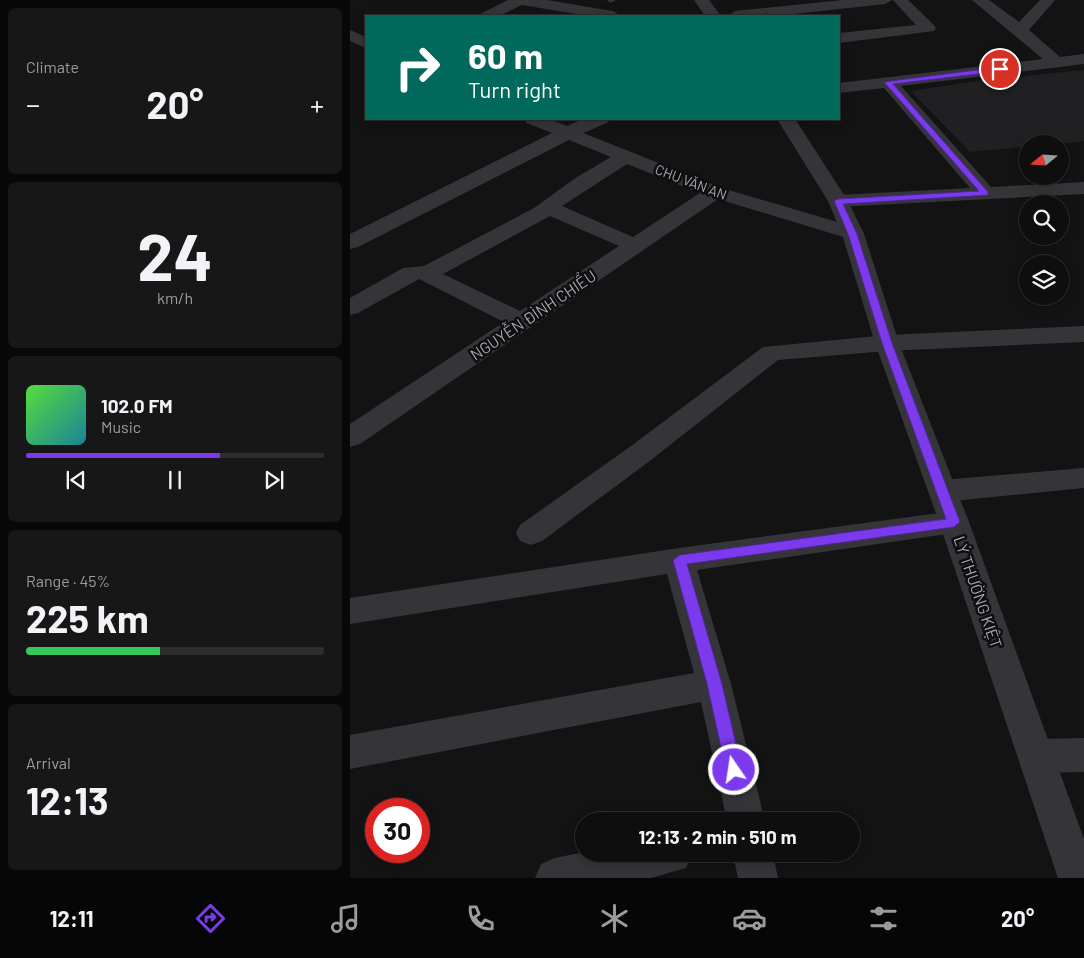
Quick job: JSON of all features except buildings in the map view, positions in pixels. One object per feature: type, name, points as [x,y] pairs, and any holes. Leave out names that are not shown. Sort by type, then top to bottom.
[{"type":"street","points":[[489,15],[520,0],[563,13],[612,6]]},
{"type":"street","points":[[701,0],[712,15]]},
{"type":"street","points":[[742,15],[827,3],[885,0]]},
{"type":"street","points":[[840,38],[928,28],[900,0]]},
{"type":"street","points":[[979,0],[1020,30],[1057,62]]},
{"type":"street","points":[[1020,30],[1048,0]]},
{"type":"street","points":[[840,88],[1084,59]]},
{"type":"street","points":[[888,82],[985,193]]},
{"type":"street","name":"CHU VĂN AN","points":[[536,120],[715,192],[853,234]]},
{"type":"street","points":[[350,242],[568,133],[599,120]]},
{"type":"street","name":"LÝ THƯỜNG KIỆT","points":[[787,120],[838,201],[853,234],[887,343],[954,522],[1078,878]]},
{"type":"street","points":[[427,273],[543,210],[584,181],[626,156]]},
{"type":"street","points":[[838,201],[1084,188]]},
{"type":"street","name":"NGUYỄN ĐÌNH CHIỂU","points":[[350,437],[715,192]]},
{"type":"street","points":[[543,210],[554,210],[636,246]]},
{"type":"street","points":[[354,299],[412,273],[427,273],[523,322]]},
{"type":"street","points":[[531,533],[641,453],[762,358],[781,352],[887,343],[1084,334]]},
{"type":"street","points":[[942,491],[1084,478]]},
{"type":"street","points":[[350,611],[680,560],[954,522]]},
{"type":"street","points":[[680,560],[714,684],[744,812]]},
{"type":"street","points":[[350,752],[714,684]]},
{"type":"street","points":[[1036,756],[1084,755]]},
{"type":"street","points":[[555,878],[633,862]]},
{"type":"street","points":[[755,862],[758,878]]},
{"type":"shaded area","points":[[1084,70],[1084,141],[1069,143],[1069,135],[1019,135],[1019,148],[970,152],[911,91],[982,80]]},
{"type":"route","points":[[734,770],[714,684],[680,560],[954,522],[887,343],[853,234],[838,201],[985,193],[888,82],[1000,69]]}]
